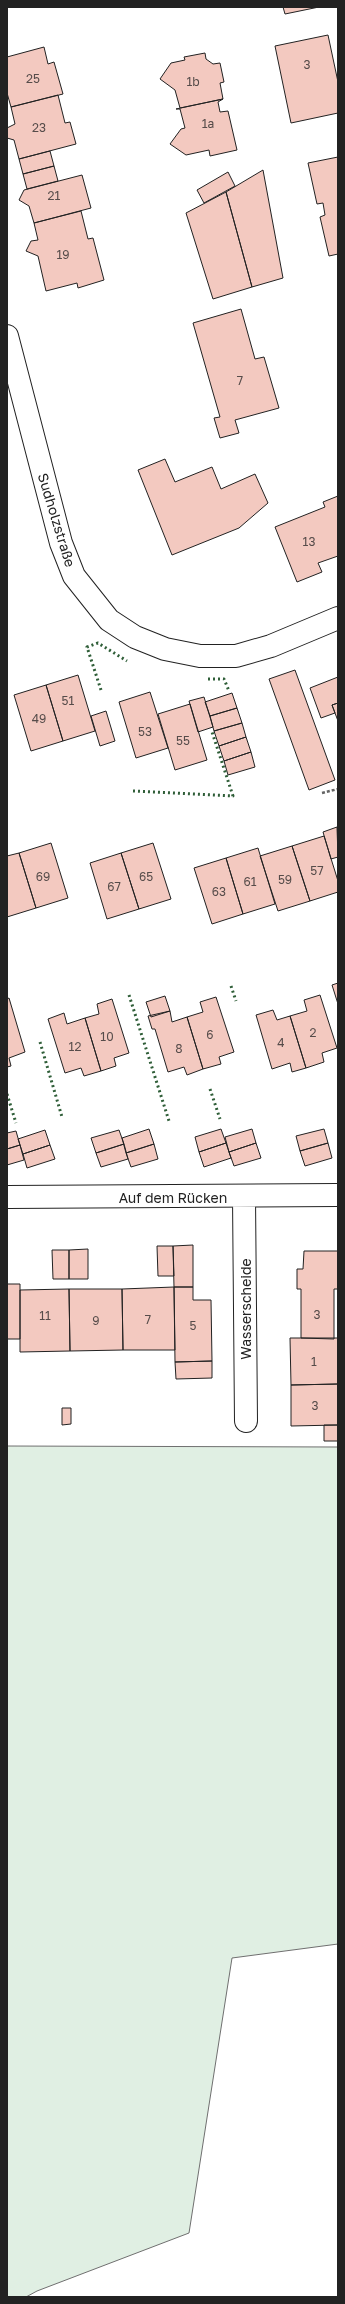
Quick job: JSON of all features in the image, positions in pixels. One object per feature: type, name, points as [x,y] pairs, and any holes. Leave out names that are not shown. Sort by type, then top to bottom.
[{"type":"street","name":"Sudholzstraße","points":[[7,336],[60,543],[74,576],[109,620],[135,637],[165,649],[200,656],[236,656],[271,646],[338,618]]},
{"type":"street","name":"Auf dem Rücken","points":[[7,1197],[244,1197],[338,1195]]},
{"type":"street","name":"Wasserscheide","points":[[244,1197],[246,1421]]},
{"type":"path","points":[[322,793],[338,789]]},
{"type":"green space","points":[[7,1446],[338,1447],[338,1944],[232,1958],[189,2233],[37,2291],[26,2297],[7,2297]]},
{"type":"building","points":[[283,7],[319,7],[285,14]]},
{"type":"building","points":[[328,35],[338,82],[338,113],[291,123],[275,46]]},
{"type":"building","points":[[44,47],[48,64],[54,62],[63,94],[11,107],[7,93],[7,57]]},
{"type":"building","points":[[205,53],[206,59],[213,64],[220,63],[224,82],[220,83],[223,99],[180,108],[175,90],[160,79],[171,63],[185,60],[184,57]]},
{"type":"building","points":[[58,95],[65,123],[70,122],[76,144],[19,159],[14,140],[7,138],[7,128],[15,124],[11,107]]},
{"type":"building","points":[[223,99],[218,102],[220,112],[228,111],[237,150],[210,156],[209,150],[186,155],[170,144],[181,129],[185,128],[180,109],[176,109]]},
{"type":"building","points":[[50,151],[54,166],[23,174],[19,159]]},
{"type":"building","points":[[338,157],[338,254],[329,256],[320,217],[325,215],[323,203],[317,204],[308,163]]},
{"type":"building","points":[[54,166],[58,181],[27,189],[23,174]]},
{"type":"building","points":[[263,170],[283,278],[252,287],[226,192]]},
{"type":"building","points":[[228,172],[235,186],[204,203],[197,190]]},
{"type":"building","points":[[82,175],[91,208],[34,223],[29,206],[19,200],[24,190]]},
{"type":"building","points":[[226,192],[252,287],[213,299],[186,213]]},
{"type":"building","points":[[81,211],[88,239],[93,238],[104,280],[78,288],[77,283],[46,291],[38,256],[26,251],[31,241],[38,240],[34,223]]},
{"type":"building","points":[[241,309],[255,359],[264,357],[279,408],[235,420],[239,433],[220,438],[214,418],[220,417],[193,323]]},
{"type":"building","points":[[165,459],[175,482],[212,467],[221,489],[255,474],[268,503],[239,528],[172,555],[138,470]]},
{"type":"building","points":[[338,496],[338,556],[318,563],[322,572],[297,582],[275,527],[325,507],[323,502]]},
{"type":"building","points":[[295,670],[335,780],[309,790],[269,679]]},
{"type":"building","points":[[78,675],[95,731],[63,741],[46,685]]},
{"type":"building","points":[[338,677],[338,703],[332,705],[335,713],[321,718],[310,688]]},
{"type":"building","points":[[46,685],[63,741],[31,751],[14,695]]},
{"type":"building","points":[[150,692],[168,748],[136,758],[119,702]]},
{"type":"building","points":[[232,693],[237,708],[210,716],[205,702]]},
{"type":"building","points":[[204,697],[213,727],[198,732],[189,701]]},
{"type":"building","points":[[338,703],[338,721],[332,705]]},
{"type":"building","points":[[190,704],[207,760],[175,770],[158,714]]},
{"type":"building","points":[[237,708],[242,723],[214,731],[210,716]]},
{"type":"building","points":[[106,711],[115,741],[100,746],[91,716]]},
{"type":"building","points":[[242,723],[246,737],[219,746],[214,731]]},
{"type":"building","points":[[246,737],[251,752],[224,761],[219,746]]},
{"type":"building","points":[[251,752],[255,767],[228,775],[224,761]]},
{"type":"building","points":[[337,827],[338,857],[331,859],[323,832]]},
{"type":"building","points":[[324,836],[338,881],[338,892],[310,901],[292,846]]},
{"type":"building","points":[[51,843],[68,898],[36,908],[19,853]]},
{"type":"building","points":[[153,843],[171,899],[139,909],[121,853]]},
{"type":"building","points":[[292,846],[310,901],[278,911],[260,856]]},
{"type":"building","points":[[258,848],[275,904],[243,914],[226,858]]},
{"type":"building","points":[[19,853],[36,908],[7,917],[7,856]]},
{"type":"building","points":[[121,853],[139,909],[107,919],[90,863]]},
{"type":"building","points":[[226,858],[243,914],[212,924],[194,868]]},
{"type":"building","points":[[338,983],[338,1004],[332,985]]},
{"type":"building","points":[[320,995],[337,1048],[322,1053],[324,1062],[306,1068],[290,1016],[307,1011],[304,1000]]},
{"type":"building","points":[[165,996],[170,1011],[151,1017],[146,1002]]},
{"type":"building","points":[[216,997],[234,1052],[219,1057],[221,1064],[203,1069],[187,1017],[203,1012],[200,1002]]},
{"type":"building","points":[[9,998],[25,1052],[9,1058],[11,1066],[7,1067],[7,999]]},
{"type":"building","points":[[112,999],[129,1053],[114,1058],[116,1066],[101,1071],[85,1018],[99,1014],[97,1004]]},
{"type":"building","points":[[273,1010],[277,1020],[290,1016],[306,1068],[292,1072],[290,1063],[272,1069],[256,1015]]},
{"type":"building","points":[[170,1011],[172,1022],[187,1017],[203,1069],[187,1075],[184,1067],[168,1072],[155,1029],[152,1029],[148,1016]]},
{"type":"building","points":[[64,1013],[67,1024],[85,1018],[101,1071],[84,1076],[81,1068],[65,1073],[48,1019]]},
{"type":"building","points":[[149,1129],[154,1144],[126,1153],[122,1138]]},
{"type":"building","points":[[221,1129],[226,1143],[199,1152],[195,1137]]},
{"type":"building","points":[[252,1129],[256,1143],[229,1152],[225,1137]]},
{"type":"building","points":[[324,1129],[328,1143],[300,1151],[296,1136]]},
{"type":"building","points":[[45,1130],[50,1145],[23,1154],[18,1139]]},
{"type":"building","points":[[119,1130],[124,1144],[96,1153],[91,1138]]},
{"type":"building","points":[[16,1131],[20,1145],[7,1149],[7,1133]]},
{"type":"building","points":[[226,1143],[231,1158],[204,1167],[199,1152]]},
{"type":"building","points":[[256,1143],[261,1158],[234,1166],[229,1152]]},
{"type":"building","points":[[328,1143],[332,1158],[305,1166],[300,1151]]},
{"type":"building","points":[[124,1144],[128,1159],[101,1167],[96,1153]]},
{"type":"building","points":[[154,1144],[158,1159],[131,1167],[126,1153]]},
{"type":"building","points":[[20,1145],[24,1160],[7,1165],[7,1149]]},
{"type":"building","points":[[50,1145],[55,1159],[27,1168],[23,1154]]},
{"type":"building","points":[[193,1245],[193,1287],[174,1287],[173,1246]]},
{"type":"building","points":[[157,1246],[173,1246],[174,1276],[158,1276]]},
{"type":"building","points":[[88,1249],[88,1279],[69,1279],[69,1250]]},
{"type":"building","points":[[52,1250],[69,1250],[69,1279],[53,1279]]},
{"type":"building","points":[[304,1251],[338,1251],[338,1289],[334,1289],[334,1339],[301,1338],[301,1289],[297,1289],[297,1269],[303,1269]]},
{"type":"building","points":[[7,1284],[20,1284],[20,1339],[7,1339]]},
{"type":"building","points":[[174,1287],[175,1350],[123,1350],[122,1289]]},
{"type":"building","points":[[174,1287],[193,1287],[193,1300],[211,1300],[212,1361],[175,1362]]},
{"type":"building","points":[[69,1289],[70,1351],[20,1352],[20,1290]]},
{"type":"building","points":[[69,1289],[122,1289],[123,1350],[70,1351]]},
{"type":"building","points":[[290,1338],[338,1338],[338,1384],[291,1385]]},
{"type":"building","points":[[212,1361],[212,1378],[176,1379],[175,1362]]},
{"type":"building","points":[[338,1384],[338,1425],[291,1426],[291,1385]]},
{"type":"building","points":[[62,1408],[71,1408],[71,1424],[62,1425]]},
{"type":"building","points":[[324,1425],[338,1425],[338,1441],[324,1441]]},
{"type":"hedge","points":[[101,690],[87,647],[98,643],[127,661]]},
{"type":"hedge","points":[[208,679],[224,679],[229,691]]},
{"type":"hedge","points":[[133,791],[233,796],[212,732]]},
{"type":"hedge","points":[[231,986],[236,1001]]},
{"type":"hedge","points":[[129,995],[169,1121]]},
{"type":"hedge","points":[[40,1042],[62,1117]]},
{"type":"hedge","points":[[210,1089],[220,1119]]},
{"type":"hedge","points":[[7,1094],[16,1123]]}]
